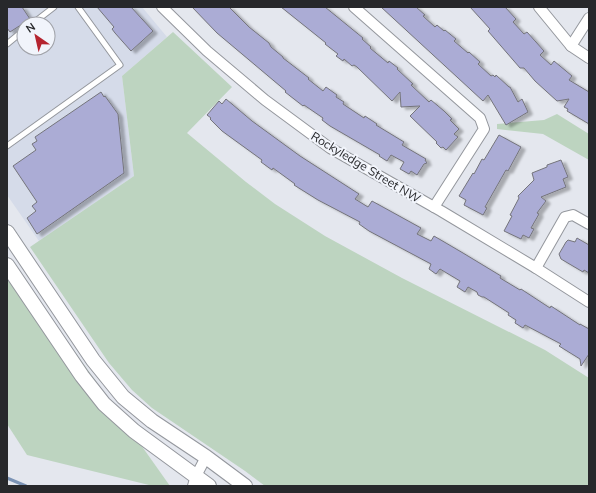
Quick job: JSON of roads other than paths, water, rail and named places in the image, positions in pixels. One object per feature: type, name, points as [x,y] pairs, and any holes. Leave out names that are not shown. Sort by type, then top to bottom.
[{"type":"main road","points":[[7,232],[93,360],[124,397],[152,421],[206,457],[245,486]]},
{"type":"main road","points":[[7,265],[82,376],[104,404],[194,481],[209,486]]},
{"type":"street","name":"Rockyledge Street NW","points":[[162,7],[207,51],[276,108],[330,148],[434,207],[536,268],[589,302]]},
{"type":"street","points":[[354,7],[480,118],[484,129],[434,207]]},
{"type":"street","points":[[539,7],[571,46],[589,58]]},
{"type":"street","points":[[571,46],[589,18]]},
{"type":"street","points":[[536,268],[565,218],[573,215],[589,224]]},
{"type":"street","points":[[194,481],[206,457]]},
{"type":"lane","points":[[42,16],[54,7]]},
{"type":"lane","points":[[7,146],[120,65],[78,7]]},
{"type":"lane","points":[[7,44],[16,37]]},
{"type":"waterway","points":[[7,478],[26,486]]}]
